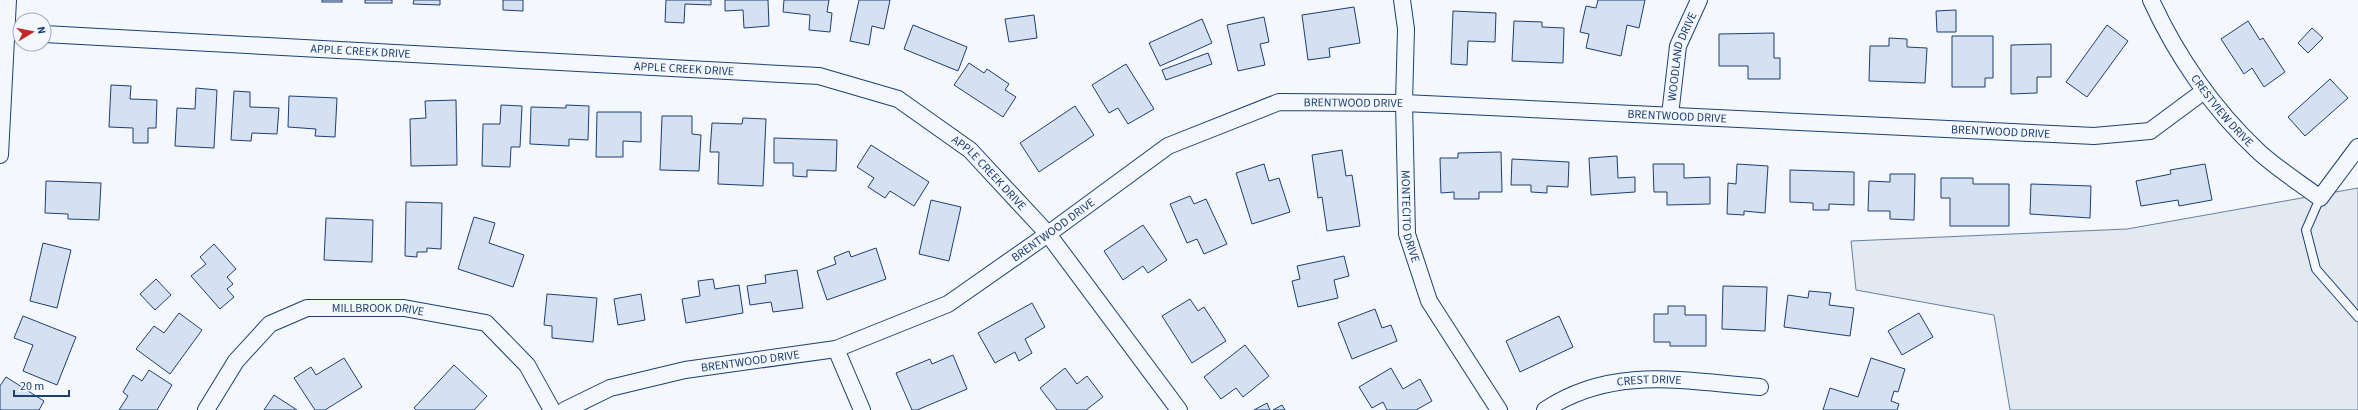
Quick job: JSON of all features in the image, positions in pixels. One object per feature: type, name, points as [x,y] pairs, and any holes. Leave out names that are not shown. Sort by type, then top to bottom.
[{"type":"street","points":[[0,155],[9,32],[8,0]]},
{"type":"street","name":"MONTECITO DRIVE","points":[[1402,0],[1406,29],[1404,103],[1407,234],[1429,301],[1499,410]]},
{"type":"street","name":"WOODLAND DRIVE","points":[[1670,115],[1678,46],[1699,0]]},
{"type":"street","name":"CRESTVIEW DRIVE","points":[[2151,0],[2161,22],[2204,91],[2258,151],[2320,198]]},
{"type":"street","name":"APPLE CREEK DRIVE","points":[[52,34],[819,76],[898,99],[970,150],[1048,234],[1179,410]]},
{"type":"street","name":"BRENTWOOD DRIVE","points":[[565,410],[610,388],[685,370],[836,349],[948,304],[1048,234],[1168,146],[1279,102],[1404,103],[2094,136],[2150,131],[2204,91]]},
{"type":"street","points":[[2320,198],[2358,147]]},
{"type":"street","name":"MILLBROOK DRIVE","points":[[206,410],[236,361],[270,324],[307,308],[397,308],[486,323],[527,365],[552,410]]},
{"type":"street","points":[[836,349],[862,410]]},
{"type":"street","name":"CREST DRIVE","points":[[1545,410],[1567,396],[1607,383],[1652,378],[1760,387]]},
{"type":"lane","points":[[2320,198],[2306,230],[2316,269],[2358,317]]},
{"type":"shaded area","points":[[2358,188],[2358,410],[2010,410],[1994,315],[1856,290],[1851,241],[2127,229]]},
{"type":"building","points":[[322,0],[342,0],[342,2],[322,2]]},
{"type":"building","points":[[365,0],[392,0],[392,3],[365,3]]},
{"type":"building","points":[[414,0],[440,0],[440,5],[413,4]]},
{"type":"building","points":[[503,0],[523,0],[523,11],[503,10]]},
{"type":"building","points":[[666,0],[711,0],[711,5],[685,4],[684,23],[665,22]]},
{"type":"building","points":[[725,0],[768,0],[769,26],[744,28],[743,10],[725,11]]},
{"type":"building","points":[[784,0],[829,0],[827,12],[832,13],[830,32],[809,30],[810,15],[783,12]]},
{"type":"building","points":[[859,0],[890,0],[884,29],[872,26],[869,45],[850,41]]},
{"type":"building","points":[[1598,0],[1645,0],[1639,28],[1627,25],[1621,56],[1586,48],[1589,34],[1580,32],[1586,6],[1596,8]]},
{"type":"building","points":[[1354,7],[1360,43],[1329,48],[1330,57],[1308,60],[1302,15]]},
{"type":"building","points":[[1956,10],[1956,32],[1937,32],[1936,11]]},
{"type":"building","points":[[1453,11],[1496,13],[1495,42],[1468,41],[1467,65],[1451,64]]},
{"type":"building","points":[[1034,15],[1037,38],[1009,42],[1005,19]]},
{"type":"building","points":[[1264,17],[1269,42],[1260,44],[1265,65],[1238,71],[1227,25]]},
{"type":"building","points":[[1202,19],[1212,43],[1160,66],[1149,43]]},
{"type":"building","points":[[1514,21],[1542,22],[1542,27],[1564,28],[1563,63],[1512,61]]},
{"type":"building","points":[[2248,21],[2260,40],[2263,38],[2285,72],[2264,87],[2252,68],[2244,74],[2221,39]]},
{"type":"building","points":[[913,25],[967,47],[958,71],[904,49]]},
{"type":"building","points":[[2107,25],[2128,41],[2087,97],[2066,82]]},
{"type":"building","points":[[2312,28],[2323,38],[2308,53],[2298,43]]},
{"type":"building","points":[[1774,33],[1774,58],[1780,58],[1780,79],[1748,79],[1748,66],[1719,66],[1719,34]]},
{"type":"building","points":[[1952,36],[1993,36],[1993,78],[1985,78],[1985,87],[1952,87]]},
{"type":"building","points":[[1889,38],[1907,39],[1907,47],[1927,48],[1925,83],[1869,81],[1870,46],[1889,46]]},
{"type":"building","points":[[2051,44],[2051,77],[2037,77],[2037,93],[2011,94],[2011,45]]},
{"type":"building","points":[[1208,53],[1212,64],[1166,80],[1162,70]]},
{"type":"building","points":[[969,63],[984,73],[987,69],[1009,84],[1005,90],[1016,97],[1003,117],[954,85]]},
{"type":"building","points":[[1126,64],[1154,109],[1128,124],[1118,108],[1109,113],[1092,85]]},
{"type":"building","points":[[2330,79],[2348,98],[2305,136],[2288,117]]},
{"type":"building","points":[[111,85],[131,86],[130,99],[157,100],[156,128],[148,128],[148,143],[133,143],[133,128],[109,127]]},
{"type":"building","points":[[196,88],[217,90],[214,148],[175,146],[177,108],[195,109]]},
{"type":"building","points":[[234,91],[250,92],[250,107],[279,108],[277,134],[252,133],[251,141],[231,140]]},
{"type":"building","points":[[289,96],[337,98],[335,137],[315,136],[316,129],[288,127]]},
{"type":"building","points":[[456,100],[457,165],[411,166],[410,119],[426,118],[425,101]]},
{"type":"building","points":[[501,105],[522,106],[520,147],[511,147],[510,167],[482,166],[483,124],[500,124]]},
{"type":"building","points":[[566,105],[589,106],[588,140],[569,139],[569,146],[530,144],[531,107],[566,108]]},
{"type":"building","points":[[1075,106],[1094,135],[1039,172],[1020,143]]},
{"type":"building","points":[[597,112],[641,112],[641,142],[623,141],[623,157],[596,157]]},
{"type":"building","points":[[662,116],[692,116],[692,134],[701,135],[699,171],[660,170]]},
{"type":"building","points":[[743,118],[766,119],[763,186],[718,184],[719,152],[710,152],[712,123],[742,124]]},
{"type":"building","points":[[774,138],[837,140],[836,171],[807,170],[807,177],[793,176],[793,163],[774,163]]},
{"type":"building","points":[[871,145],[929,182],[914,206],[890,191],[885,198],[868,187],[874,178],[857,167]]},
{"type":"building","points":[[1342,150],[1346,176],[1352,175],[1360,226],[1327,231],[1322,197],[1318,198],[1312,155]]},
{"type":"building","points":[[1501,152],[1502,192],[1479,192],[1479,199],[1454,199],[1454,192],[1441,193],[1440,158],[1458,158],[1458,153]]},
{"type":"building","points":[[1617,156],[1618,178],[1635,177],[1635,192],[1591,195],[1589,158]]},
{"type":"building","points":[[1512,159],[1569,162],[1568,187],[1547,186],[1547,193],[1531,192],[1531,185],[1511,185]]},
{"type":"building","points":[[1264,164],[1269,181],[1279,178],[1290,212],[1252,224],[1236,173]]},
{"type":"building","points":[[1653,164],[1684,164],[1684,178],[1710,177],[1710,204],[1667,205],[1667,192],[1654,192]]},
{"type":"building","points":[[1737,164],[1768,166],[1765,213],[1744,211],[1744,215],[1727,214],[1728,183],[1736,184]]},
{"type":"building","points":[[2205,164],[2212,200],[2179,206],[2178,200],[2141,206],[2136,181],[2171,174],[2170,170]]},
{"type":"building","points":[[1790,170],[1854,172],[1854,205],[1829,204],[1829,210],[1813,210],[1813,203],[1790,202]]},
{"type":"building","points":[[1890,174],[1915,174],[1914,220],[1890,219],[1890,211],[1868,211],[1869,181],[1890,182]]},
{"type":"building","points":[[1941,178],[1973,178],[1973,184],[2009,184],[2009,226],[1950,226],[1950,198],[1941,198]]},
{"type":"building","points":[[46,181],[101,183],[99,220],[68,219],[68,214],[45,213]]},
{"type":"building","points":[[2031,184],[2091,186],[2090,218],[2030,214]]},
{"type":"building","points":[[1190,196],[1194,204],[1206,199],[1227,244],[1204,254],[1197,239],[1187,243],[1170,204]]},
{"type":"building","points":[[931,200],[961,207],[949,261],[919,254]]},
{"type":"building","points":[[406,202],[442,203],[441,249],[427,248],[427,252],[417,252],[417,257],[405,256]]},
{"type":"building","points":[[474,217],[495,223],[489,243],[524,255],[513,287],[458,269]]},
{"type":"building","points":[[326,218],[373,220],[372,262],[324,260]]},
{"type":"building","points":[[1143,225],[1167,260],[1148,273],[1143,266],[1123,280],[1104,251]]},
{"type":"building","points":[[43,243],[71,250],[57,308],[30,301]]},
{"type":"building","points":[[214,244],[236,269],[227,277],[233,284],[227,289],[234,297],[220,309],[191,276],[206,264],[200,257]]},
{"type":"building","points":[[876,248],[886,279],[827,300],[817,271],[836,264],[834,257],[849,251],[851,257]]},
{"type":"building","points":[[1344,256],[1349,276],[1334,280],[1338,298],[1298,307],[1292,281],[1300,279],[1297,266]]},
{"type":"building","points":[[797,270],[803,308],[773,312],[771,302],[750,305],[747,286],[766,283],[765,275]]},
{"type":"building","points":[[156,279],[171,295],[155,310],[140,294]]},
{"type":"building","points":[[713,279],[715,289],[739,285],[743,313],[686,323],[682,299],[700,296],[698,281]]},
{"type":"building","points":[[1723,286],[1767,287],[1765,331],[1722,329]]},
{"type":"building","points":[[1809,291],[1831,293],[1829,305],[1854,308],[1850,336],[1784,327],[1788,295],[1808,298]]},
{"type":"building","points":[[547,294],[597,298],[593,342],[552,338],[552,326],[544,325]]},
{"type":"building","points":[[641,294],[645,320],[618,325],[614,299]]},
{"type":"building","points":[[1190,299],[1198,311],[1204,307],[1226,341],[1192,363],[1162,316]]},
{"type":"building","points":[[1032,303],[1045,327],[1025,339],[1032,353],[1019,361],[1015,352],[995,363],[978,333]]},
{"type":"building","points":[[1668,306],[1685,306],[1685,315],[1706,315],[1706,346],[1670,346],[1670,342],[1654,342],[1654,314],[1668,314]]},
{"type":"building","points":[[1375,309],[1382,328],[1391,325],[1397,341],[1352,359],[1338,323]]},
{"type":"building","points":[[179,313],[202,330],[170,374],[136,349],[154,326],[164,333]]},
{"type":"building","points":[[1919,313],[1933,337],[1902,355],[1888,331]]},
{"type":"building","points":[[23,316],[76,337],[57,385],[23,371],[33,345],[14,338]]},
{"type":"building","points":[[1559,316],[1573,347],[1520,372],[1506,341]]},
{"type":"building","points":[[1245,345],[1269,376],[1243,397],[1236,388],[1221,399],[1204,377]]},
{"type":"building","points":[[953,355],[967,389],[917,410],[912,410],[896,373],[930,359],[932,364]]},
{"type":"building","points":[[344,358],[362,387],[325,410],[315,410],[294,378],[311,367],[316,375]]},
{"type":"building","points":[[1871,358],[1905,369],[1898,392],[1894,391],[1891,401],[1899,404],[1897,410],[1823,410],[1830,388],[1858,397]]},
{"type":"building","points":[[454,365],[487,396],[474,410],[416,410],[414,408]]},
{"type":"building","points":[[1065,368],[1077,384],[1087,376],[1103,397],[1086,410],[1057,410],[1040,388]]},
{"type":"building","points":[[1391,368],[1403,389],[1420,379],[1432,401],[1416,410],[1387,410],[1383,402],[1372,408],[1359,387]]},
{"type":"building","points":[[149,370],[172,385],[157,410],[119,410],[128,396],[123,392],[133,375],[142,381]]},
{"type":"building","points":[[6,377],[44,401],[39,410],[0,410],[0,386]]},
{"type":"building","points":[[274,395],[297,410],[264,410]]},
{"type":"building","points":[[1267,403],[1270,410],[1254,410]]},
{"type":"building","points":[[1282,405],[1285,410],[1273,410]]}]
